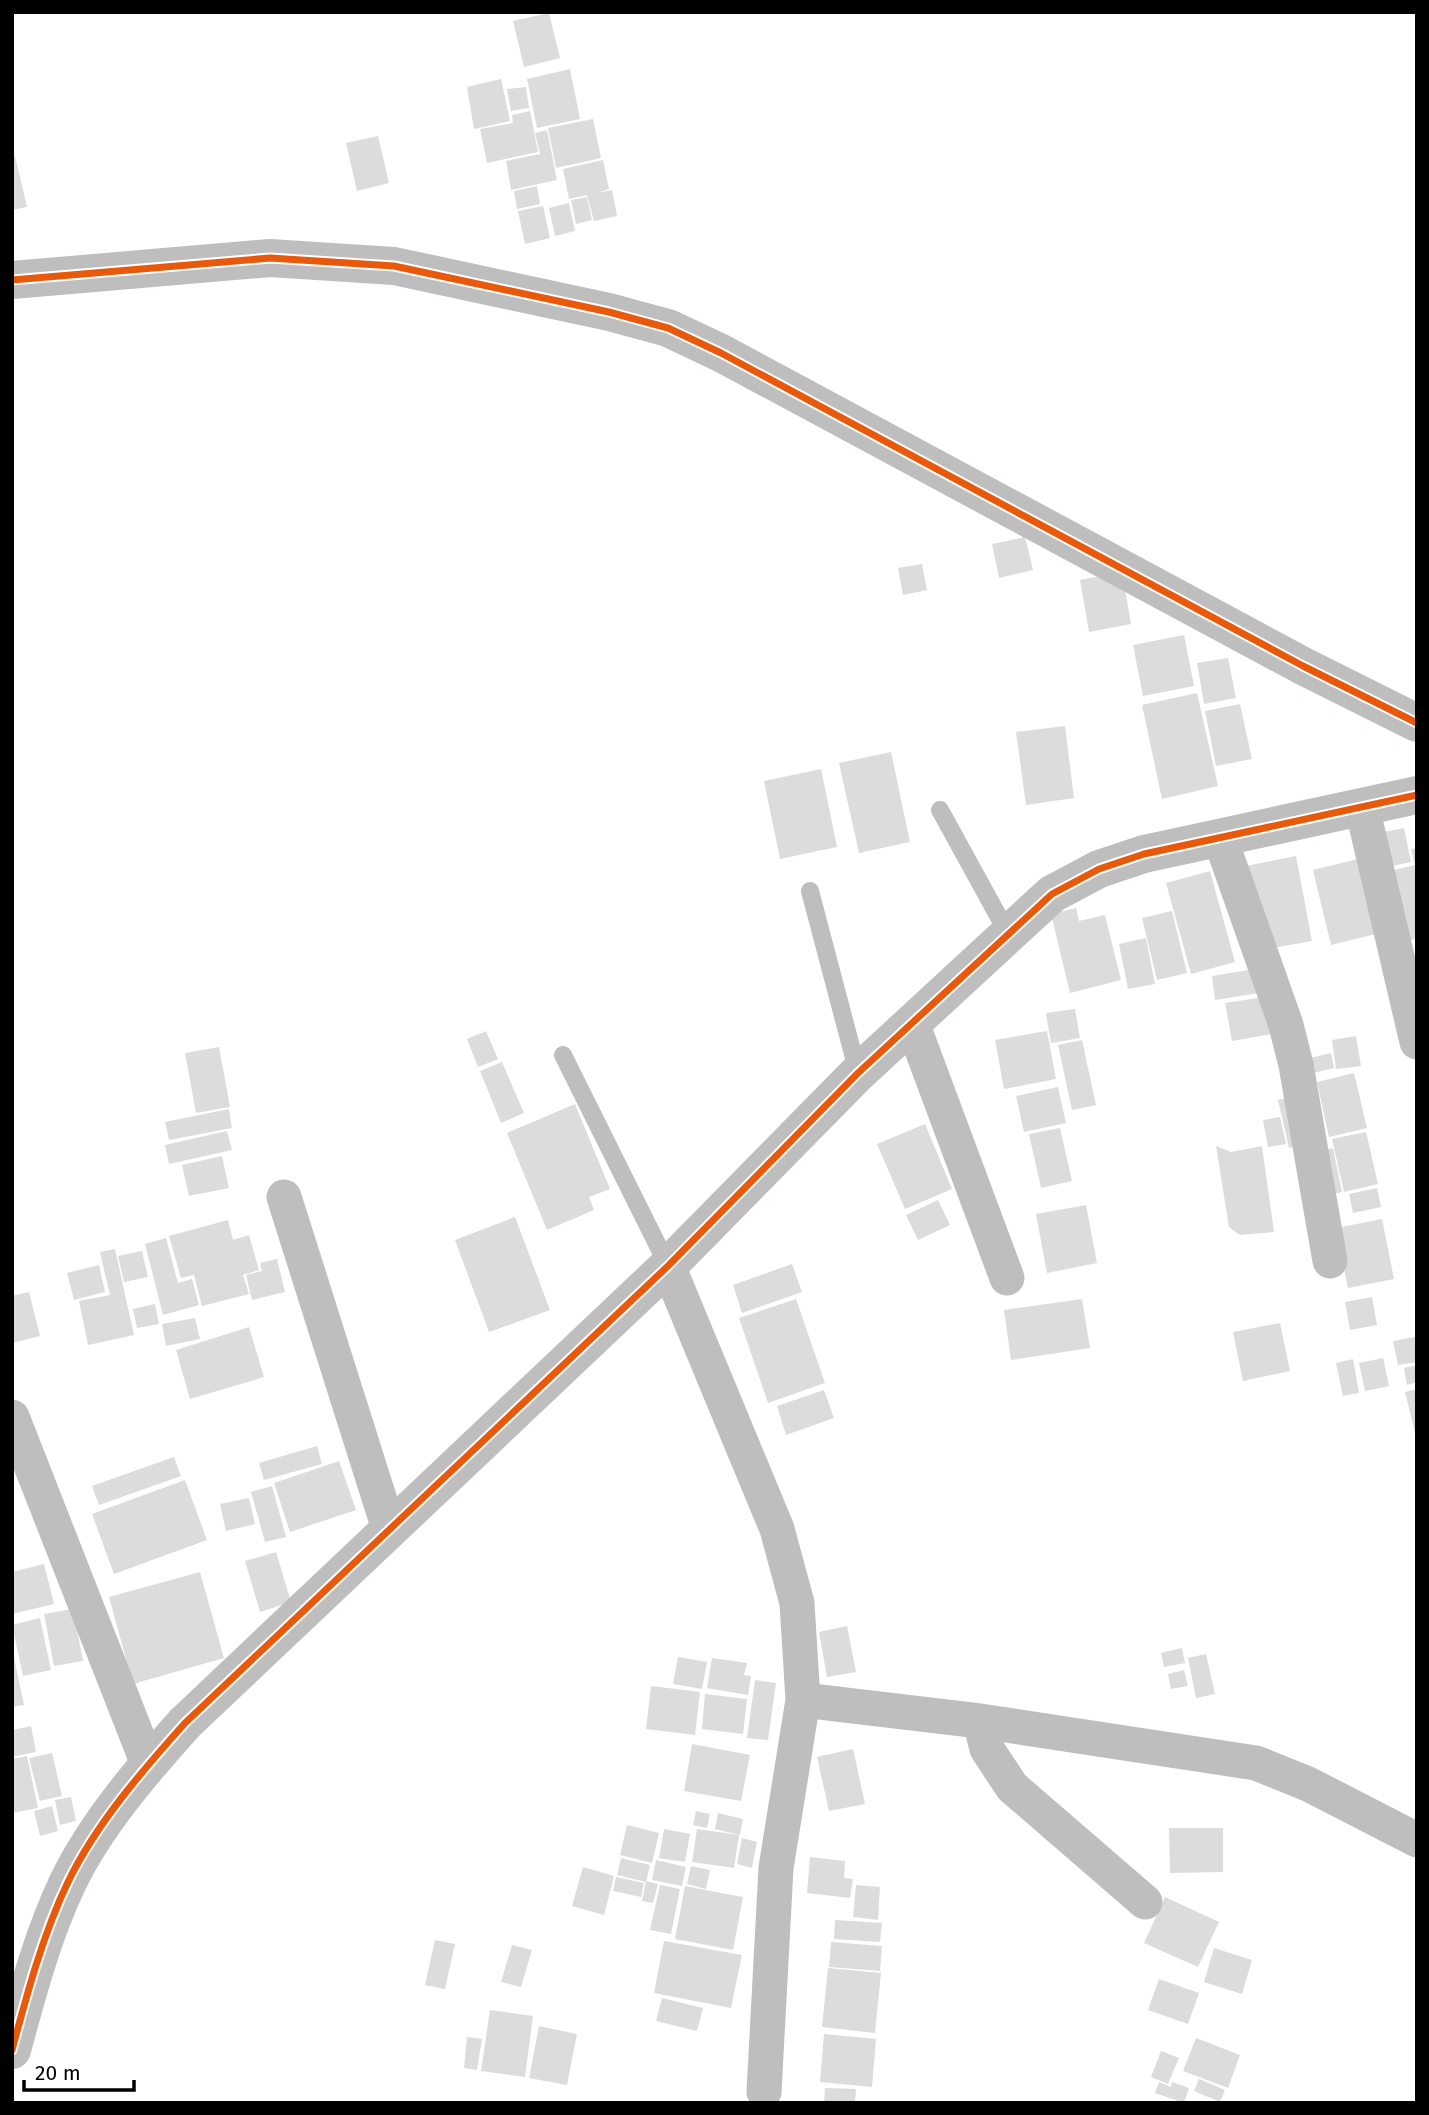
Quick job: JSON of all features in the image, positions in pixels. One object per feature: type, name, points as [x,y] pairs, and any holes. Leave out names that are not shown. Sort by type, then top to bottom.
[{"type":"street","points":[[12,280],[270,258],[331,259],[394,265],[609,312],[668,328],[721,353],[1279,653],[1417,723]]},
{"type":"street","points":[[12,2050],[45,1942],[68,1882],[102,1827],[148,1764],[185,1723],[668,1266],[858,1073],[1007,932],[1052,894],[1099,869],[1144,854],[1417,795]]},
{"type":"street","points":[[1362,807],[1417,1042]]},
{"type":"street","points":[[1220,838],[1286,1025],[1296,1065],[1330,1261]]},
{"type":"street","points":[[912,1023],[1007,1278]]},
{"type":"street","points":[[284,1197],[389,1529]]},
{"type":"street","points":[[668,1266],[777,1529],[797,1603],[803,1700],[776,1868],[764,2092]]},
{"type":"street","points":[[12,1417],[148,1764]]},
{"type":"street","points":[[803,1700],[980,1721],[1256,1763],[1308,1784],[1417,1840]]},
{"type":"street","points":[[980,1721],[987,1749],[1012,1787],[1145,1902]]},
{"type":"lane","points":[[940,810],[1007,932]]},
{"type":"lane","points":[[810,891],[858,1073]]},
{"type":"lane","points":[[563,1055],[668,1266]]},
{"type":"building","points":[[549,13],[560,58],[524,67],[513,21]]},
{"type":"building","points":[[570,69],[580,119],[537,128],[527,79]]},
{"type":"building","points":[[501,79],[510,121],[474,129],[467,87]]},
{"type":"building","points":[[526,87],[529,108],[511,111],[507,89]]},
{"type":"building","points":[[530,111],[538,152],[487,163],[480,129],[513,123],[512,115]]},
{"type":"building","points":[[593,119],[601,158],[556,168],[548,128]]},
{"type":"building","points":[[547,130],[557,180],[511,190],[506,161],[540,154],[535,133]]},
{"type":"building","points":[[378,136],[389,183],[357,191],[346,143]]},
{"type":"building","points":[[15,156],[27,207],[12,210],[12,157]]},
{"type":"building","points":[[603,160],[609,189],[597,193],[612,190],[617,216],[594,221],[587,195],[569,199],[563,169]]},
{"type":"building","points":[[537,186],[540,204],[517,209],[514,191]]},
{"type":"building","points":[[587,197],[592,220],[576,224],[571,200]]},
{"type":"building","points":[[569,203],[575,231],[555,236],[549,208]]},
{"type":"building","points":[[543,206],[550,238],[525,244],[518,211]]},
{"type":"building","points":[[1025,537],[1033,570],[999,578],[992,544]]},
{"type":"building","points":[[922,564],[927,590],[903,595],[898,568]]},
{"type":"building","points":[[1122,572],[1131,624],[1089,632],[1080,580]]},
{"type":"building","points":[[1184,635],[1194,686],[1143,696],[1133,645]]},
{"type":"building","points":[[1228,658],[1236,698],[1204,704],[1197,663]]},
{"type":"building","points":[[1197,693],[1218,786],[1162,799],[1142,705]]},
{"type":"building","points":[[1240,704],[1252,759],[1216,766],[1205,711]]},
{"type":"building","points":[[1065,726],[1074,798],[1026,805],[1016,732]]},
{"type":"building","points":[[891,752],[910,842],[859,853],[839,763]]},
{"type":"building","points":[[821,769],[837,847],[780,859],[764,781]]},
{"type":"building","points":[[1404,828],[1411,862],[1392,866],[1384,832]]},
{"type":"building","points":[[1417,848],[1417,939],[1406,941],[1390,871],[1415,865],[1411,849]]},
{"type":"building","points":[[1296,856],[1312,941],[1262,950],[1246,866]]},
{"type":"building","points":[[1362,858],[1380,933],[1331,945],[1313,870]]},
{"type":"building","points":[[1210,871],[1235,962],[1191,974],[1166,883]]},
{"type":"building","points":[[1076,908],[1079,921],[1105,915],[1121,980],[1070,993],[1051,914]]},
{"type":"building","points":[[1172,911],[1187,973],[1157,980],[1142,918]]},
{"type":"building","points":[[1146,938],[1155,984],[1128,989],[1119,944]]},
{"type":"building","points":[[1261,968],[1265,992],[1215,1000],[1212,976]]},
{"type":"building","points":[[1271,996],[1277,1033],[1232,1041],[1225,1003]]},
{"type":"building","points":[[1075,1009],[1080,1038],[1051,1043],[1046,1013]]},
{"type":"building","points":[[486,1031],[498,1059],[478,1067],[467,1039]]},
{"type":"building","points":[[1047,1031],[1056,1079],[1004,1089],[995,1040]]},
{"type":"building","points":[[1356,1036],[1361,1066],[1336,1069],[1332,1040]]},
{"type":"building","points":[[1082,1040],[1096,1105],[1072,1110],[1058,1045]]},
{"type":"building","points":[[219,1047],[230,1107],[196,1113],[185,1053]]},
{"type":"building","points":[[1331,1053],[1334,1068],[1313,1073],[1310,1058]]},
{"type":"building","points":[[502,1062],[524,1113],[501,1123],[480,1071]]},
{"type":"building","points":[[1354,1073],[1367,1128],[1329,1137],[1317,1082]]},
{"type":"building","points":[[1058,1087],[1066,1123],[1024,1132],[1016,1096]]},
{"type":"building","points":[[1296,1095],[1307,1144],[1289,1148],[1278,1100]]},
{"type":"building","points":[[575,1104],[610,1189],[589,1197],[594,1210],[547,1230],[507,1133]]},
{"type":"building","points":[[229,1109],[232,1128],[169,1140],[165,1122]]},
{"type":"building","points":[[1280,1117],[1286,1144],[1268,1147],[1263,1120]]},
{"type":"building","points":[[925,1124],[952,1189],[905,1209],[877,1144]]},
{"type":"building","points":[[1060,1128],[1072,1181],[1041,1188],[1029,1134]]},
{"type":"building","points":[[227,1131],[232,1150],[169,1164],[165,1145]]},
{"type":"building","points":[[1366,1132],[1378,1184],[1344,1192],[1332,1139]]},
{"type":"building","points":[[1216,1146],[1231,1152],[1262,1146],[1274,1232],[1240,1235],[1229,1227]]},
{"type":"building","points":[[1333,1148],[1342,1192],[1328,1195],[1319,1151]]},
{"type":"building","points":[[222,1156],[229,1188],[189,1196],[182,1165]]},
{"type":"building","points":[[1377,1188],[1381,1207],[1353,1213],[1349,1194]]},
{"type":"building","points":[[938,1200],[950,1225],[918,1240],[906,1215]]},
{"type":"building","points":[[1086,1205],[1097,1263],[1047,1273],[1036,1214]]},
{"type":"building","points":[[515,1217],[550,1310],[489,1332],[455,1240]]},
{"type":"building","points":[[1382,1219],[1394,1279],[1348,1288],[1336,1228]]},
{"type":"building","points":[[228,1220],[233,1240],[249,1235],[259,1270],[243,1275],[249,1294],[202,1306],[194,1275],[181,1278],[169,1236]]},
{"type":"building","points":[[166,1238],[178,1283],[192,1279],[199,1305],[163,1315],[145,1244]]},
{"type":"building","points":[[115,1249],[134,1335],[88,1345],[79,1301],[110,1295],[100,1252]]},
{"type":"building","points":[[142,1251],[148,1277],[124,1282],[118,1256]]},
{"type":"building","points":[[277,1259],[285,1292],[252,1300],[246,1275],[262,1271],[260,1263]]},
{"type":"building","points":[[792,1264],[802,1292],[742,1313],[733,1285]]},
{"type":"building","points":[[99,1265],[105,1292],[74,1300],[67,1273]]},
{"type":"building","points":[[29,1292],[40,1336],[12,1343],[12,1296]]},
{"type":"building","points":[[1372,1297],[1377,1325],[1350,1330],[1345,1302]]},
{"type":"building","points":[[796,1299],[825,1383],[768,1403],[739,1318]]},
{"type":"building","points":[[1082,1299],[1090,1348],[1011,1360],[1004,1310]]},
{"type":"building","points":[[155,1304],[159,1324],[137,1328],[133,1309]]},
{"type":"building","points":[[195,1318],[200,1339],[166,1346],[162,1324]]},
{"type":"building","points":[[1280,1323],[1290,1371],[1243,1381],[1233,1332]]},
{"type":"building","points":[[249,1327],[264,1377],[190,1399],[176,1350]]},
{"type":"building","points":[[1415,1337],[1417,1362],[1398,1365],[1393,1341]]},
{"type":"building","points":[[1383,1358],[1389,1386],[1365,1391],[1359,1363]]},
{"type":"building","points":[[1353,1359],[1359,1393],[1343,1396],[1336,1363]]},
{"type":"building","points":[[1417,1365],[1417,1382],[1407,1385],[1404,1368]]},
{"type":"building","points":[[1417,1389],[1417,1437],[1416,1437],[1405,1392]]},
{"type":"building","points":[[824,1390],[834,1418],[786,1435],[777,1406]]},
{"type":"building","points":[[317,1446],[322,1464],[264,1480],[259,1463]]},
{"type":"building","points":[[174,1457],[181,1476],[99,1505],[92,1486]]},
{"type":"building","points":[[339,1461],[356,1510],[290,1532],[274,1483]]},
{"type":"building","points":[[185,1480],[207,1540],[114,1574],[92,1514]]},
{"type":"building","points":[[272,1486],[286,1537],[265,1542],[251,1492]]},
{"type":"building","points":[[249,1498],[255,1524],[226,1531],[220,1504]]},
{"type":"building","points":[[276,1552],[291,1602],[260,1612],[245,1561]]},
{"type":"building","points":[[44,1564],[54,1604],[12,1614],[12,1572]]},
{"type":"building","points":[[200,1572],[224,1658],[133,1684],[109,1597]]},
{"type":"building","points":[[73,1609],[83,1661],[54,1666],[44,1614]]},
{"type":"building","points":[[40,1618],[51,1670],[23,1676],[12,1625]]},
{"type":"building","points":[[847,1626],[856,1672],[827,1677],[819,1632]]},
{"type":"building","points":[[12,1648],[24,1705],[12,1707]]},
{"type":"building","points":[[1182,1648],[1185,1663],[1164,1667],[1161,1653]]},
{"type":"building","points":[[1206,1654],[1215,1694],[1196,1698],[1188,1658]]},
{"type":"building","points":[[678,1657],[707,1662],[702,1689],[673,1684]]},
{"type":"building","points":[[712,1658],[747,1663],[744,1675],[751,1676],[748,1695],[707,1688]]},
{"type":"building","points":[[1184,1670],[1188,1686],[1171,1689],[1168,1674]]},
{"type":"building","points":[[755,1680],[776,1683],[768,1740],[747,1738]]},
{"type":"building","points":[[651,1686],[700,1692],[695,1735],[646,1729]]},
{"type":"building","points":[[705,1694],[747,1699],[743,1734],[702,1729]]},
{"type":"building","points":[[31,1726],[36,1752],[12,1757],[12,1730]]},
{"type":"building","points":[[692,1744],[750,1755],[741,1801],[684,1791]]},
{"type":"building","points":[[853,1749],[865,1804],[829,1811],[817,1757]]},
{"type":"building","points":[[52,1753],[62,1796],[40,1801],[29,1758]]},
{"type":"building","points":[[27,1756],[38,1808],[13,1813],[12,1759]]},
{"type":"building","points":[[71,1797],[76,1821],[60,1825],[55,1800]]},
{"type":"building","points":[[52,1806],[58,1831],[40,1836],[34,1811]]},
{"type":"building","points":[[696,1811],[710,1814],[707,1828],[693,1825]]},
{"type":"building","points":[[718,1813],[743,1819],[740,1835],[715,1829]]},
{"type":"building","points":[[627,1825],[659,1833],[652,1863],[620,1855]]},
{"type":"building","points":[[1169,1828],[1223,1828],[1223,1872],[1170,1873]]},
{"type":"building","points":[[664,1829],[690,1834],[685,1862],[659,1858]]},
{"type":"building","points":[[697,1829],[739,1835],[734,1868],[692,1862]]},
{"type":"building","points":[[742,1838],[757,1842],[752,1868],[737,1864]]},
{"type":"building","points":[[810,1857],[845,1861],[844,1878],[853,1879],[850,1898],[807,1893]]},
{"type":"building","points":[[621,1858],[650,1865],[646,1882],[617,1875]]},
{"type":"building","points":[[656,1860],[686,1867],[682,1886],[652,1880]]},
{"type":"building","points":[[691,1866],[710,1870],[706,1889],[687,1884]]},
{"type":"building","points":[[583,1867],[614,1876],[604,1915],[572,1906]]},
{"type":"building","points":[[616,1877],[644,1883],[641,1897],[613,1891]]},
{"type":"building","points":[[646,1881],[658,1884],[653,1903],[642,1901]]},
{"type":"building","points":[[660,1885],[680,1889],[671,1934],[650,1930]]},
{"type":"building","points":[[856,1885],[880,1887],[878,1920],[853,1917]]},
{"type":"building","points":[[685,1886],[743,1897],[733,1950],[675,1939]]},
{"type":"building","points":[[1165,1897],[1219,1922],[1198,1967],[1144,1943]]},
{"type":"building","points":[[835,1920],[882,1923],[880,1942],[834,1939]]},
{"type":"building","points":[[435,1940],[455,1944],[445,1989],[425,1985]]},
{"type":"building","points":[[664,1941],[742,1955],[731,2008],[654,1993]]},
{"type":"building","points":[[831,1942],[882,1946],[880,1971],[829,1967]]},
{"type":"building","points":[[512,1945],[532,1950],[521,1987],[501,1982]]},
{"type":"building","points":[[1214,1948],[1252,1960],[1242,1994],[1204,1982]]},
{"type":"building","points":[[828,1968],[881,1973],[875,2033],[822,2027]]},
{"type":"building","points":[[1159,1979],[1199,1993],[1188,2024],[1148,2010]]},
{"type":"building","points":[[662,1998],[703,2008],[697,2031],[656,2021]]},
{"type":"building","points":[[490,2010],[533,2016],[525,2077],[481,2071]]},
{"type":"building","points":[[539,2026],[577,2034],[567,2085],[529,2078]]},
{"type":"building","points":[[824,2034],[876,2039],[872,2087],[820,2082]]},
{"type":"building","points":[[467,2037],[482,2039],[477,2070],[464,2068]]},
{"type":"building","points":[[1196,2038],[1240,2055],[1228,2088],[1183,2071]]},
{"type":"building","points":[[1161,2051],[1179,2058],[1168,2084],[1151,2077]]},
{"type":"building","points":[[1199,2079],[1225,2090],[1220,2102],[1194,2091]]},
{"type":"building","points":[[1159,2082],[1171,2087],[1172,2082],[1189,2088],[1184,2103],[1155,2093]]},
{"type":"building","points":[[825,2088],[856,2089],[855,2103],[824,2103]]},
{"type":"cycle path","points":[[12,280],[270,258],[394,266],[609,312],[668,328],[721,353],[1303,666],[1417,723]]},
{"type":"cycle path","points":[[12,2050],[43,1943],[79,1860],[121,1799],[185,1723],[668,1266],[858,1073],[1052,894],[1099,869],[1144,854],[1417,795]]}]
